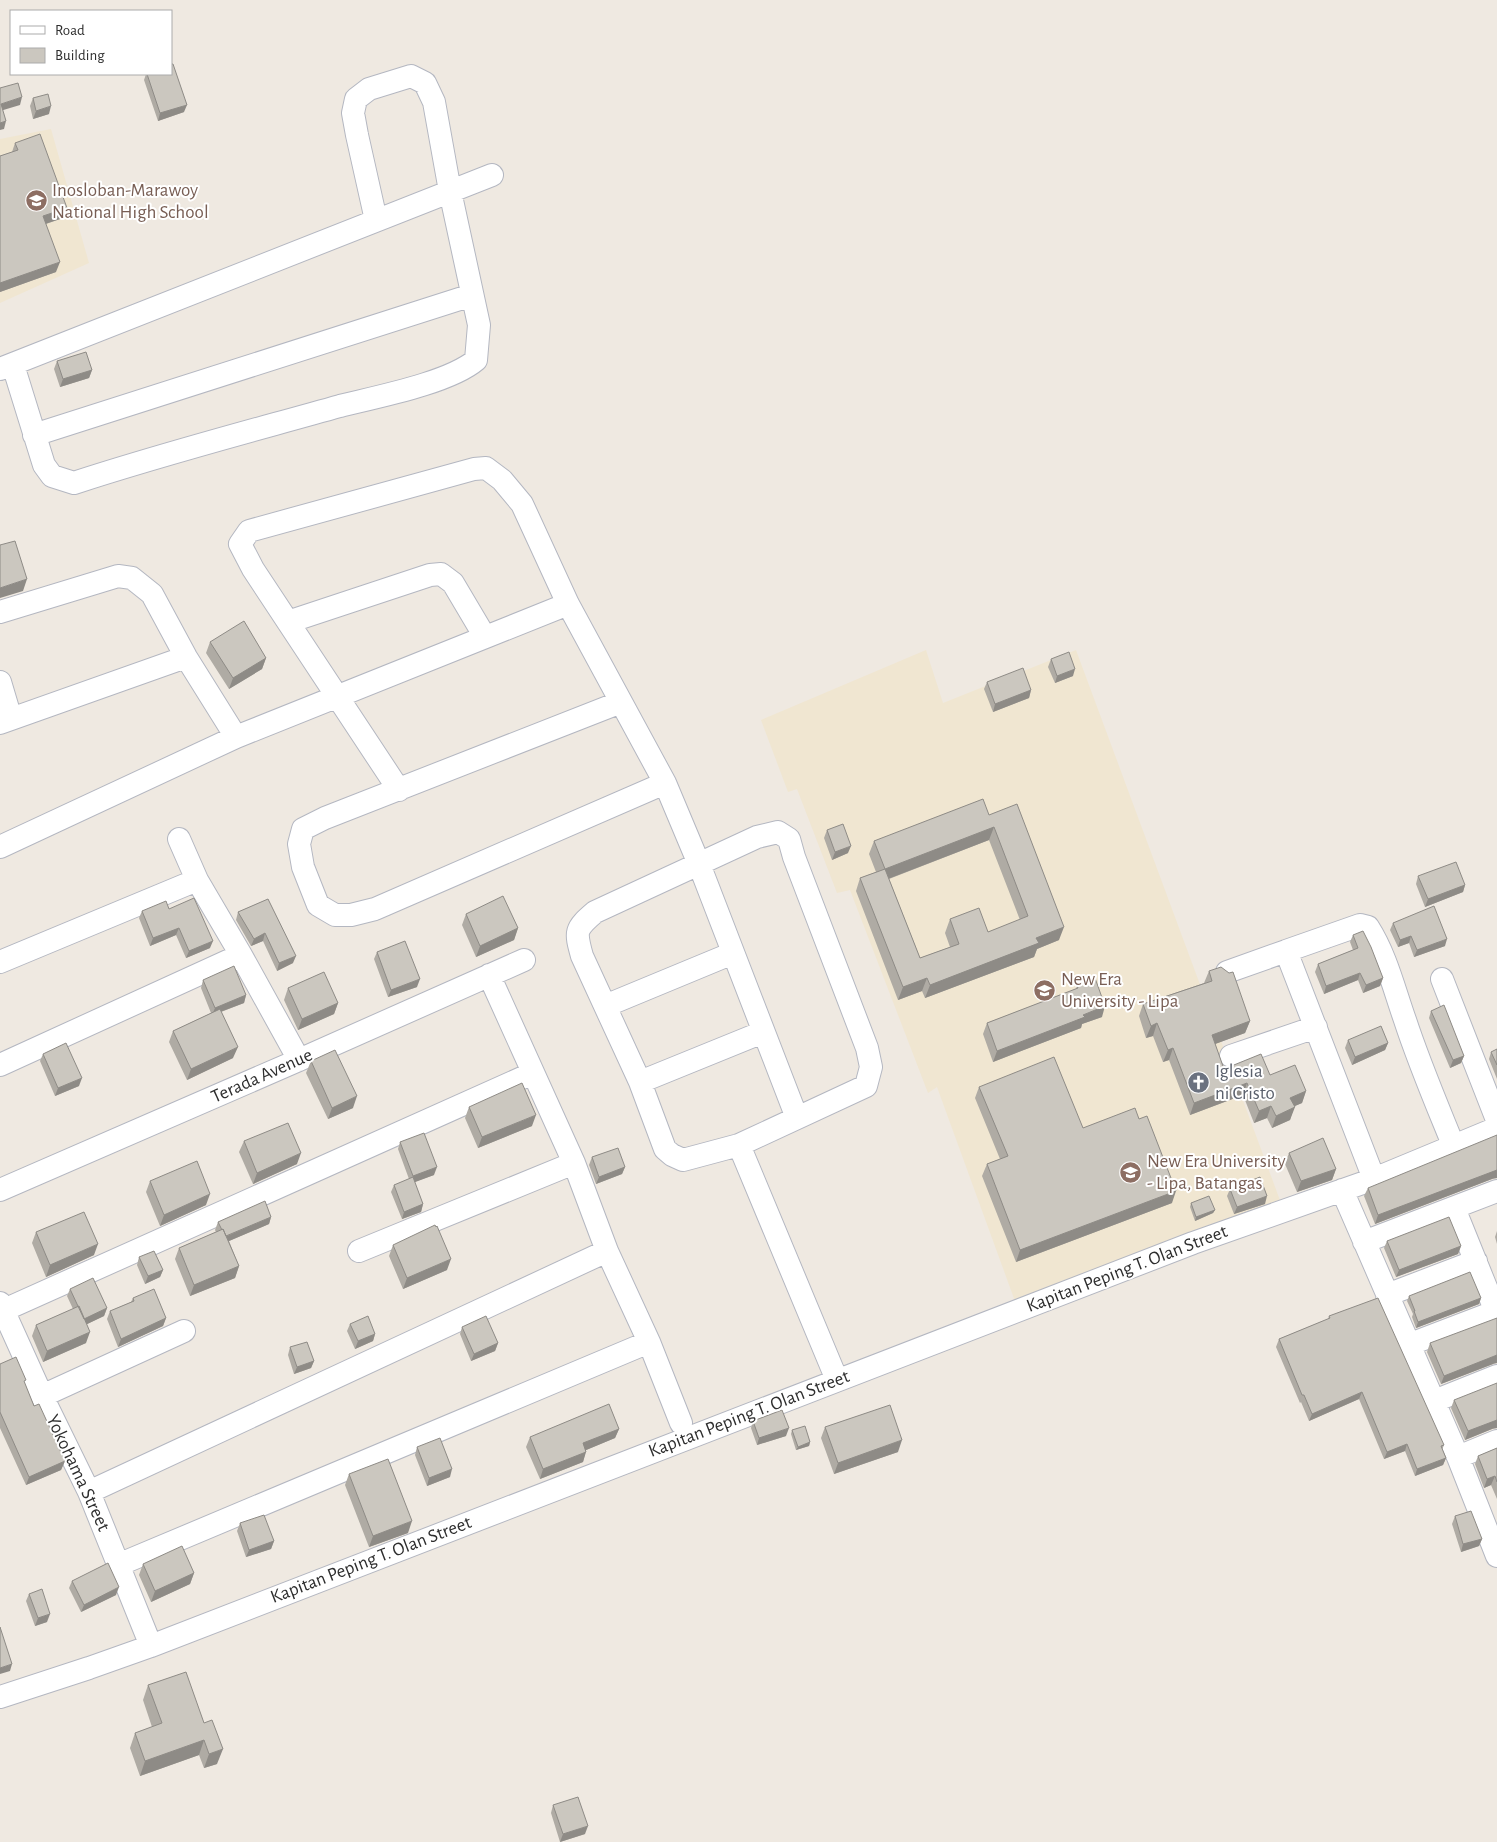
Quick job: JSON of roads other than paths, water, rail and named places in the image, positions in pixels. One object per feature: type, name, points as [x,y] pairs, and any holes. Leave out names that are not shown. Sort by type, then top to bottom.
[{"type":"street","points":[[376,220],[353,113],[356,99],[368,89],[411,76],[425,84],[434,102],[450,191],[479,325],[476,360],[466,368],[421,385],[293,419],[74,483],[52,476],[44,465],[34,435],[6,367],[450,191],[492,174]]},
{"type":"street","points":[[34,435],[472,295]]},
{"type":"street","points":[[400,790],[253,569],[240,544],[249,531],[474,469],[486,468],[502,480],[522,504],[568,604],[665,783],[699,864],[797,1118]]},
{"type":"street","points":[[288,622],[430,575],[441,574],[453,583],[485,637]]},
{"type":"street","points":[[0,612],[118,576],[132,578],[152,594],[186,657],[236,737]]},
{"type":"street","points":[[0,847],[236,737],[568,604]]},
{"type":"street","points":[[0,682],[5,721],[186,657]]},
{"type":"street","points":[[621,702],[325,818],[304,829],[299,844],[303,867],[318,905],[335,915],[351,915],[375,909],[665,783]]},
{"type":"street","points":[[778,832],[789,839],[794,857],[867,1048],[871,1067],[866,1086],[739,1145],[683,1160],[665,1149],[640,1082],[582,956],[576,935],[581,924],[595,912],[699,864],[757,836],[778,832]]},
{"type":"street","points":[[179,839],[197,880],[299,1060]]},
{"type":"street","points":[[0,962],[197,880]]},
{"type":"street","points":[[1227,972],[1360,925],[1368,927],[1375,937],[1383,956],[1404,1020],[1454,1146]]},
{"type":"street","points":[[1286,951],[1374,1179]]},
{"type":"street","points":[[605,1006],[733,953]]},
{"type":"street","points":[[0,1065],[240,955]]},
{"type":"street","name":"Terada Avenue","points":[[0,1190],[524,960]]},
{"type":"street","points":[[489,975],[574,1164],[607,1251],[648,1342],[680,1423]]},
{"type":"street","points":[[1442,979],[1497,1120]]},
{"type":"street","points":[[1231,1056],[1316,1027]]},
{"type":"street","points":[[640,1082],[763,1032]]},
{"type":"street","points":[[2,1306],[534,1073]]},
{"type":"street","name":"Kapitan Peping T. Olan Street","points":[[0,1697],[151,1646],[1230,1229],[1374,1179],[1497,1128]]},
{"type":"street","points":[[739,1145],[836,1380]]},
{"type":"street","points":[[359,1251],[574,1164]]},
{"type":"street","points":[[1342,1190],[1432,1402],[1490,1519],[1497,1556]]},
{"type":"street","points":[[1364,1242],[1497,1191]]},
{"type":"street","points":[[1408,1345],[1496,1312],[1454,1208]]},
{"type":"street","points":[[89,1492],[607,1251]]},
{"type":"street","points":[[1387,1295],[1476,1261]]},
{"type":"street","name":"Yokohama Street","points":[[2,1306],[42,1396],[89,1492],[151,1646]]},
{"type":"street","points":[[42,1396],[184,1331]]},
{"type":"street","points":[[118,1565],[648,1342]]},
{"type":"street","points":[[1432,1402],[1497,1376]]},
{"type":"street","points":[[1458,1457],[1497,1441]]},
{"type":"place","name":"Inosloban-Marawoy National High School","points":[[36,201]]},
{"type":"place","name":"New Era University - Lipa","points":[[1045,990]]},
{"type":"place","name":"Iglesia ni Cristo","points":[[1199,1082]]},
{"type":"place","name":"New Era University - Lipa, Batangas","points":[[1131,1172]]}]
